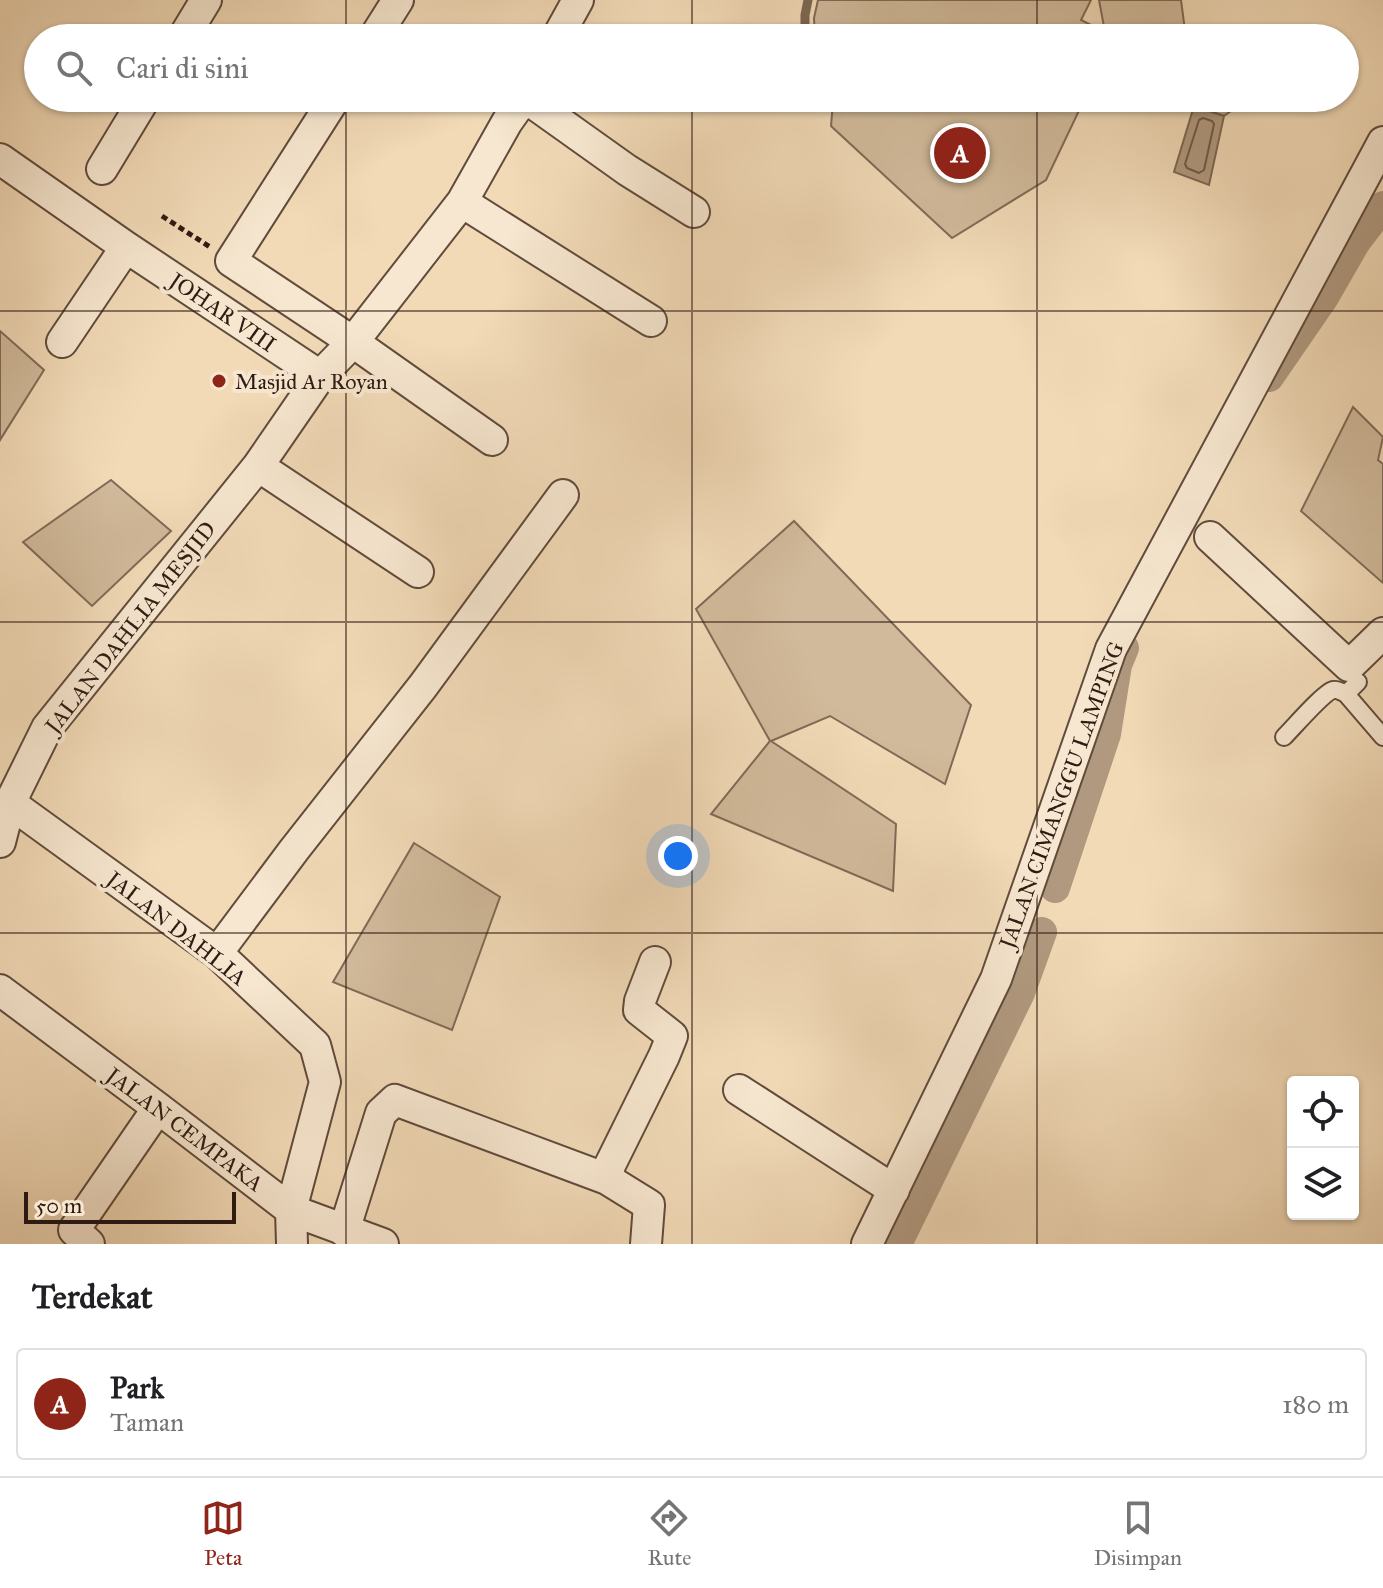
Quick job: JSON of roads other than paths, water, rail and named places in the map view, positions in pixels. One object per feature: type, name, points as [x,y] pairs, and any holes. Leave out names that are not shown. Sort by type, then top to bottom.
[{"type":"street","points":[[191,24],[206,0]]},
{"type":"street","points":[[383,24],[398,0]]},
{"type":"street","points":[[565,24],[578,0]]},
{"type":"street","points":[[102,169],[137,112]]},
{"type":"street","points":[[326,112],[231,261],[492,440]]},
{"type":"street","name":"JALAN DAHLIA MESJID","points":[[0,842],[10,803],[47,728],[258,466],[320,376],[353,342],[462,202],[514,112]]},
{"type":"street","name":"JALAN DAHLIA MESJID","points":[[545,112],[627,170],[694,212]]},
{"type":"street","name":"JALAN CIMANGGU LAMPING","points":[[867,1244],[996,979],[1111,649],[1383,142]]},
{"type":"street","name":"JOHAR VIII","points":[[0,159],[320,376]]},
{"type":"street","points":[[462,202],[651,321]]},
{"type":"street","points":[[62,342],[126,247]]},
{"type":"street","points":[[258,466],[418,572]]},
{"type":"street","points":[[217,953],[423,686],[563,495]]},
{"type":"street","points":[[1210,537],[1349,666],[1383,633]]},
{"type":"street","name":"JALAN DAHLIA","points":[[10,803],[217,953],[315,1045],[325,1082],[291,1210],[292,1244]]},
{"type":"street","points":[[607,1179],[610,1165],[672,1036],[639,1010],[655,962]]},
{"type":"street","name":"JALAN CEMPAKA","points":[[0,990],[291,1210],[383,1244]]},
{"type":"street","points":[[739,1090],[894,1190]]},
{"type":"street","points":[[344,1231],[381,1113],[395,1100],[607,1179],[649,1205],[646,1244]]},
{"type":"street","points":[[89,1244],[74,1230],[158,1108]]},
{"type":"lane","points":[[1284,737],[1333,690],[1352,688],[1383,737]]},
{"type":"water","points":[[1192,112],[1212,112],[1224,116],[1209,185],[1174,172]]},
{"type":"waterway","points":[[805,24],[808,0]]},
{"type":"waterway","points":[[1269,377],[1324,297],[1355,243],[1383,206]]},
{"type":"waterway","points":[[1055,888],[1106,734],[1117,665],[1124,648]]},
{"type":"waterway","points":[[897,1244],[1020,993],[1042,932]]},
{"type":"place","name":"Park","points":[[960,153]]},
{"type":"place","name":"Masjid Ar Royan","points":[[219,381]]}]
